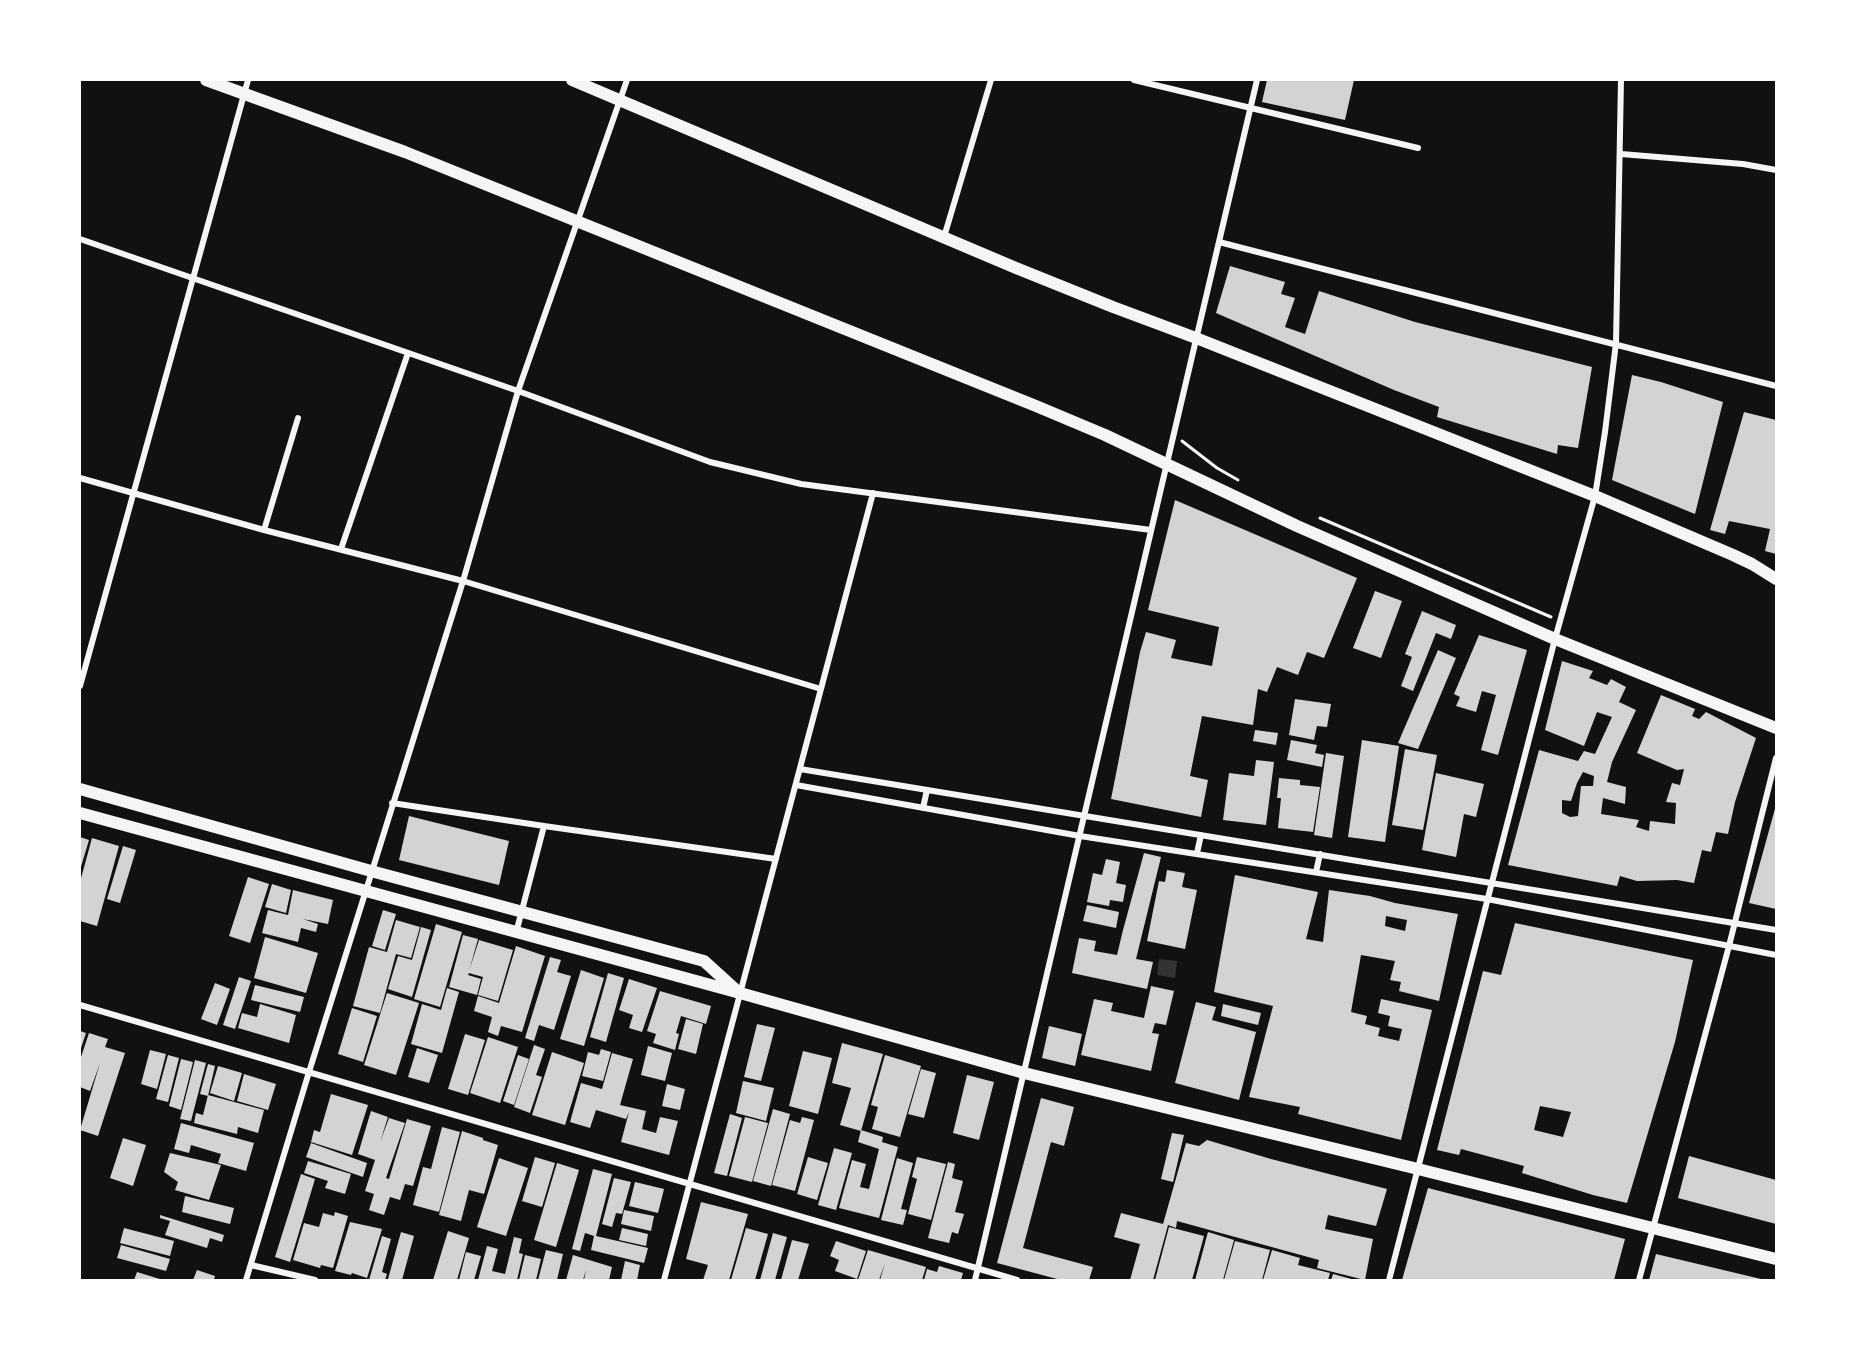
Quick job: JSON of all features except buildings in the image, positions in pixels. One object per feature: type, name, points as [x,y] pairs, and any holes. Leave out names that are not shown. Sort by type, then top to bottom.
[{"type":"main road","points":[[206,80],[405,152],[1036,406],[1105,435],[1297,526],[1555,639],[1776,728]]},
{"type":"main road","points":[[572,80],[1113,308],[1196,338],[1594,496],[1743,559],[1776,579]]},
{"type":"main road","points":[[80,789],[704,961],[740,993]]},
{"type":"main road","points":[[80,813],[1024,1073],[1776,1259]]},
{"type":"street","points":[[80,686],[248,80]]},
{"type":"street","points":[[246,1281],[392,803],[463,581],[518,391],[627,80]]},
{"type":"street","points":[[944,237],[991,80]]},
{"type":"street","points":[[1134,80],[1418,148]]},
{"type":"street","points":[[975,1281],[1257,80]]},
{"type":"street","points":[[1389,1281],[1491,881],[1594,496],[1616,344],[1622,80]]},
{"type":"street","points":[[1621,154],[1743,164],[1776,170]]},
{"type":"street","points":[[80,239],[518,391],[710,462],[801,484],[1151,530]]},
{"type":"street","points":[[1219,242],[1776,386]]},
{"type":"street","points":[[341,549],[408,353]]},
{"type":"street","points":[[264,530],[297,418]]},
{"type":"street","points":[[80,478],[264,530],[463,581],[821,689]]},
{"type":"street","points":[[664,1281],[873,493]]},
{"type":"street","points":[[1639,1281],[1729,946],[1776,758]]},
{"type":"street","points":[[800,769],[1491,881],[1776,930]]},
{"type":"street","points":[[796,786],[1080,836],[1487,899],[1776,955]]},
{"type":"street","points":[[923,808],[927,790]]},
{"type":"street","points":[[392,803],[776,859]]},
{"type":"street","points":[[516,933],[544,826]]},
{"type":"street","points":[[1197,853],[1201,835]]},
{"type":"street","points":[[1316,872],[1320,854]]},
{"type":"street","points":[[80,1005],[1017,1281]]},
{"type":"street","points":[[251,1265],[315,1281]]},
{"type":"path","points":[[1174,434],[1217,468],[1244,484]]},
{"type":"path","points":[[1313,515],[1560,620]]},
{"type":"shaded area","points":[[1159,959],[1177,961],[1175,978],[1157,975]]}]
